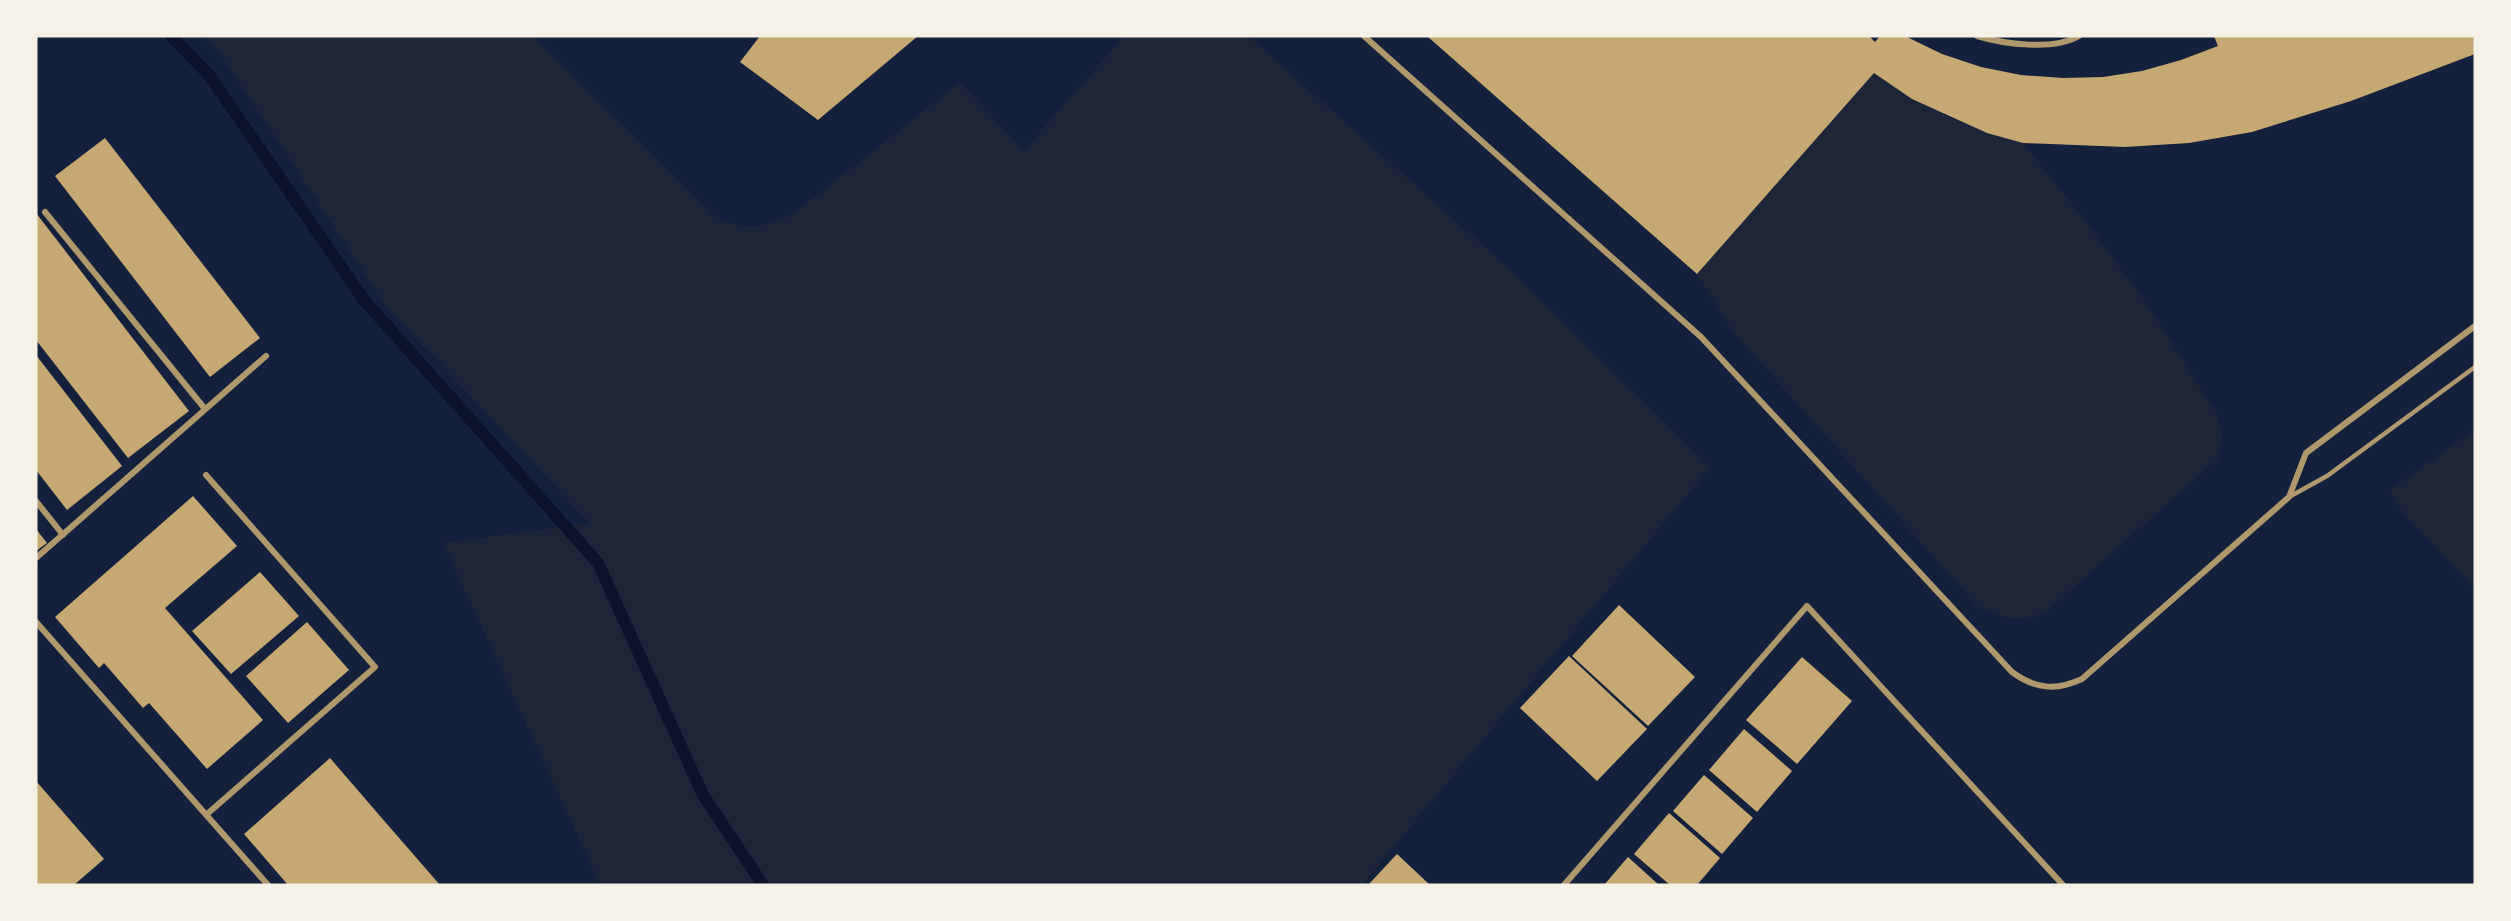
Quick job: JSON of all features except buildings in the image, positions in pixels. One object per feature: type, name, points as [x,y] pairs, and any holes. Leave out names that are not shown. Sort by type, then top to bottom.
[{"type":"street","points":[[1364,36],[1701,337],[2012,672],[2026,682],[2043,687],[2056,687],[2082,679],[2289,497],[2306,453],[2475,326]]},
{"type":"street","points":[[1977,36],[2005,43],[2039,45],[2072,40],[2079,36]]},
{"type":"street","points":[[45,212],[205,409]]},
{"type":"street","points":[[36,558],[266,356]]},
{"type":"street","points":[[206,475],[375,667],[206,815]]},
{"type":"street","points":[[36,501],[63,535]]},
{"type":"street","points":[[1564,885],[1807,606],[2063,885]]},
{"type":"street","points":[[36,622],[268,885]]},
{"type":"lane","points":[[2289,497],[2327,476],[2475,367]]},
{"type":"shaded area","points":[[202,36],[533,36],[721,221],[740,226],[759,226],[794,213],[960,82],[1024,150],[1124,36],[1249,36],[1505,265],[1711,467],[1362,885],[600,885],[443,543],[589,523],[385,305],[221,55]]},
{"type":"shaded area","points":[[1874,73],[1912,99],[1953,119],[1987,133],[2023,143],[2144,299],[2218,418],[2221,446],[2218,459],[2045,613],[2027,618],[2010,618],[1993,614],[1976,605],[1733,332],[1697,274]]},
{"type":"shaded area","points":[[2475,429],[2475,589],[2403,513],[2390,490]]},
{"type":"waterway","points":[[171,36],[209,75],[364,300],[598,563],[703,795],[763,885]]}]
